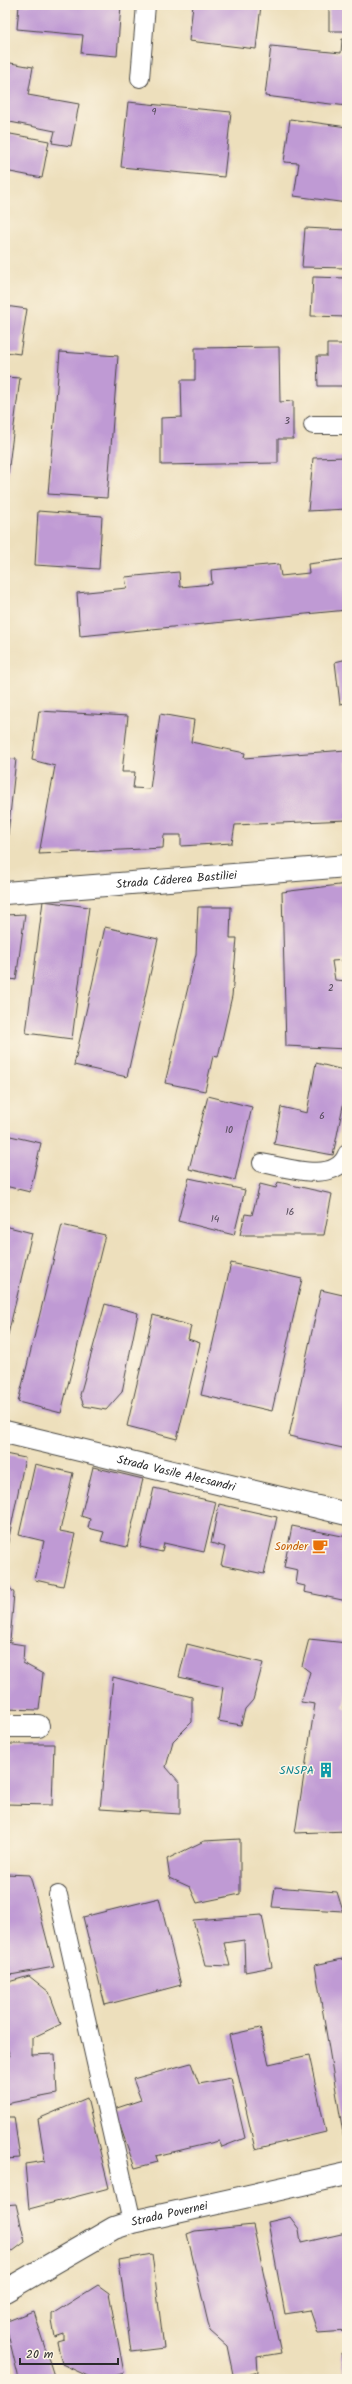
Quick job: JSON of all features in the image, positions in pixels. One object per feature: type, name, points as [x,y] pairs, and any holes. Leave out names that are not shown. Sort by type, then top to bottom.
[{"type":"street","name":"Strada Căderea Bastiliei","points":[[5,893],[347,866]]},
{"type":"street","name":"Strada Vasile Alecsandri","points":[[5,1432],[347,1514]]},
{"type":"street","points":[[5,1726],[38,1726]]},
{"type":"street","name":"Strada Povernei","points":[[5,2291],[114,2228],[132,2222],[347,2174]]},
{"type":"lane","points":[[140,78],[146,5]]},
{"type":"lane","points":[[312,425],[347,425]]},
{"type":"lane","points":[[262,1163],[314,1173],[336,1168],[347,1154]]},
{"type":"lane","points":[[58,1895],[132,2222]]},
{"type":"building","points":[[19,5],[121,5],[117,56],[81,53],[83,35],[17,29]]},
{"type":"building","points":[[193,5],[261,5],[256,49],[189,41]]},
{"type":"building","points":[[329,5],[347,5],[347,31],[329,31]]},
{"type":"building","points":[[342,39],[347,40],[347,106],[265,96],[271,46],[341,53]]},
{"type":"building","points":[[5,62],[33,67],[28,95],[79,104],[71,146],[52,143],[55,131],[5,121]]},
{"type":"building","points":[[128,102],[231,112],[224,177],[121,167]]},
{"type":"building","points":[[290,119],[347,127],[347,203],[294,196],[299,163],[284,162]]},
{"type":"building","points":[[5,133],[49,141],[42,178],[5,171]]},
{"type":"building","points":[[305,228],[347,230],[347,268],[302,267]]},
{"type":"building","points":[[313,277],[347,278],[347,317],[311,316]]},
{"type":"building","points":[[5,306],[27,309],[20,354],[5,352]]},
{"type":"building","points":[[327,344],[347,344],[347,386],[318,386],[317,356],[327,356]]},
{"type":"building","points":[[279,347],[280,402],[293,401],[293,439],[278,439],[278,463],[161,465],[161,418],[182,417],[181,380],[195,380],[195,348]]},
{"type":"building","points":[[60,352],[118,356],[107,498],[48,494]]},
{"type":"building","points":[[5,377],[20,378],[7,482],[5,482]]},
{"type":"building","points":[[347,457],[347,509],[308,511],[313,458]]},
{"type":"building","points":[[38,511],[102,516],[99,569],[35,565]]},
{"type":"building","points":[[347,559],[347,610],[80,636],[77,593],[127,588],[125,577],[179,572],[180,587],[212,584],[211,570],[279,564],[281,576],[309,573],[308,564]]},
{"type":"building","points":[[347,659],[347,703],[340,704],[335,662]]},
{"type":"building","points":[[39,711],[128,716],[122,772],[135,772],[133,788],[150,789],[160,714],[194,720],[191,742],[245,753],[244,758],[346,750],[347,820],[235,825],[232,843],[181,846],[181,835],[164,835],[163,848],[39,854],[55,766],[32,760]]},
{"type":"building","points":[[5,758],[16,759],[6,853],[5,853]]},
{"type":"building","points":[[347,884],[347,960],[332,961],[335,980],[347,981],[347,1049],[286,1046],[282,892]]},
{"type":"building","points":[[43,901],[89,907],[72,1039],[26,1033]]},
{"type":"building","points":[[198,907],[231,907],[230,938],[237,938],[232,996],[218,1057],[213,1056],[205,1091],[165,1083],[196,954]]},
{"type":"building","points":[[25,914],[16,980],[5,978],[5,915]]},
{"type":"building","points":[[105,927],[158,939],[127,1077],[74,1065]]},
{"type":"building","points":[[316,1063],[347,1071],[347,1086],[333,1155],[274,1144],[281,1107],[307,1113]]},
{"type":"building","points":[[208,1096],[252,1107],[235,1180],[189,1169]]},
{"type":"building","points":[[6,1135],[41,1143],[30,1192],[5,1186]]},
{"type":"building","points":[[189,1178],[245,1190],[234,1235],[178,1221]]},
{"type":"building","points":[[278,1182],[332,1194],[324,1235],[240,1235],[245,1214],[252,1215],[260,1184],[276,1188]]},
{"type":"building","points":[[62,1225],[105,1235],[61,1413],[18,1402]]},
{"type":"building","points":[[5,1226],[32,1233],[6,1343],[5,1343]]},
{"type":"building","points":[[231,1263],[302,1279],[272,1411],[201,1395]]},
{"type":"building","points":[[321,1290],[347,1296],[347,1449],[289,1436]]},
{"type":"building","points":[[105,1304],[138,1313],[122,1392],[106,1410],[84,1406],[80,1395]]},
{"type":"building","points":[[153,1315],[191,1326],[188,1339],[200,1343],[177,1439],[127,1426]]},
{"type":"building","points":[[5,1454],[25,1458],[6,1552],[5,1552]]},
{"type":"building","points":[[35,1464],[73,1473],[60,1531],[75,1534],[63,1586],[35,1580],[44,1541],[19,1535]]},
{"type":"building","points":[[93,1467],[143,1479],[127,1547],[101,1541],[104,1532],[88,1528],[90,1519],[81,1516]]},
{"type":"building","points":[[154,1488],[216,1502],[204,1552],[164,1543],[162,1552],[140,1547]]},
{"type":"building","points":[[219,1504],[277,1517],[264,1574],[221,1565],[225,1547],[211,1543]]},
{"type":"building","points":[[292,1526],[347,1537],[345,1559],[347,1560],[347,1601],[304,1592],[305,1586],[296,1584],[298,1570],[284,1567]]},
{"type":"building","points":[[5,1581],[14,1593],[10,1641],[5,1640]]},
{"type":"building","name":"SNSPA","points":[[309,1639],[347,1643],[347,1689],[343,1708],[347,1709],[347,1831],[295,1833],[315,1704],[301,1702],[310,1672],[302,1666]]},
{"type":"building","points":[[5,1642],[24,1645],[23,1663],[43,1674],[39,1710],[5,1709]]},
{"type":"building","points":[[187,1644],[263,1663],[253,1700],[245,1709],[241,1725],[218,1721],[223,1687],[179,1677]]},
{"type":"building","points":[[113,1677],[192,1697],[192,1722],[173,1741],[166,1767],[180,1783],[180,1814],[100,1809]]},
{"type":"building","points":[[5,1744],[54,1744],[52,1805],[5,1804]]},
{"type":"building","points":[[240,1839],[240,1894],[197,1903],[190,1887],[170,1878],[167,1859],[204,1841]]},
{"type":"building","points":[[5,1874],[30,1875],[54,1967],[5,1976]]},
{"type":"building","points":[[275,1887],[337,1892],[343,1911],[272,1907]]},
{"type":"building","points":[[159,1898],[181,1985],[105,2005],[83,1917]]},
{"type":"building","points":[[262,1915],[272,1967],[245,1972],[244,1940],[224,1943],[230,1966],[205,1965],[193,1920]]},
{"type":"building","points":[[347,1958],[347,2139],[344,2139],[315,1965]]},
{"type":"building","points":[[29,1976],[49,1992],[61,2024],[32,2038],[32,2055],[55,2054],[57,2094],[5,2104],[5,2056],[10,2056],[5,2043],[5,1983]]},
{"type":"building","points":[[260,2028],[269,2064],[309,2055],[326,2132],[255,2149],[229,2035]]},
{"type":"building","points":[[191,2063],[199,2084],[231,2078],[245,2138],[222,2147],[219,2141],[156,2156],[158,2162],[135,2168],[114,2109],[141,2100],[133,2079]]},
{"type":"building","points":[[87,2098],[109,2188],[29,2209],[25,2164],[45,2161],[38,2119]]},
{"type":"building","points":[[5,2117],[14,2117],[20,2158],[5,2159]]},
{"type":"building","points":[[16,2204],[25,2242],[5,2257],[5,2205]]},
{"type":"building","points":[[290,2217],[299,2229],[301,2243],[346,2233],[347,2331],[318,2333],[310,2310],[285,2314],[268,2222]]},
{"type":"building","points":[[253,2225],[281,2353],[257,2357],[258,2372],[234,2379],[227,2346],[210,2331],[187,2234],[195,2231]]},
{"type":"building","points":[[152,2254],[164,2348],[131,2352],[119,2260]]},
{"type":"building","points":[[98,2285],[109,2293],[124,2373],[105,2379],[94,2379],[62,2364],[57,2342],[64,2340],[64,2334],[55,2337],[52,2321],[52,2314]]},
{"type":"building","points":[[33,2311],[55,2379],[19,2379],[5,2322]]},
{"type":"building","points":[[347,2352],[347,2378],[346,2378],[341,2353]]},
{"type":"place","name":"Sonder","points":[[320,1546]]},
{"type":"place","name":"SNSPA","points":[[326,1770]]}]
